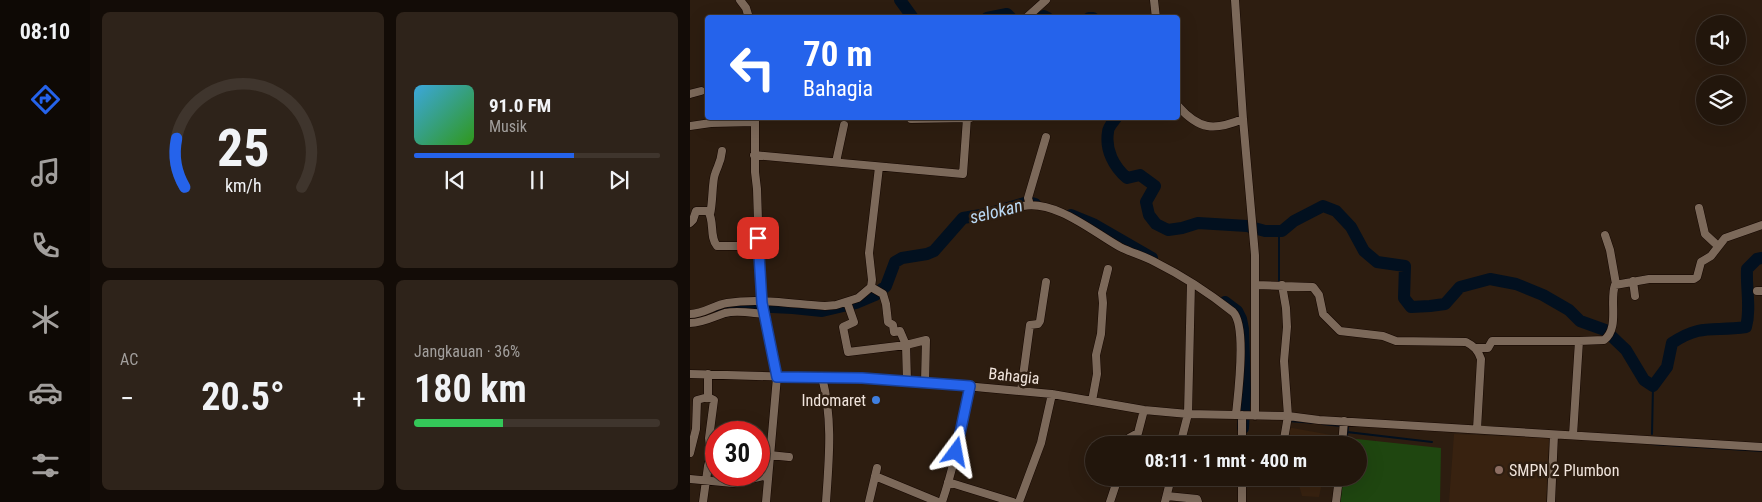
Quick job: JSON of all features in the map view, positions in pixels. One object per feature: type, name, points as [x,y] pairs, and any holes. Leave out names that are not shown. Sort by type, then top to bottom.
[{"type":"street","points":[[740,0],[751,15]]},
{"type":"street","points":[[1029,15],[1046,0]]},
{"type":"street","points":[[1154,0],[1156,15]]},
{"type":"street","points":[[1235,0],[1253,228],[1255,285],[1243,436]]},
{"type":"street","points":[[690,94],[701,91]]},
{"type":"street","points":[[1180,108],[1191,119],[1212,127],[1228,125],[1243,119]]},
{"type":"street","points":[[690,126],[755,120],[754,155],[763,307],[777,377],[770,454],[789,457]]},
{"type":"street","points":[[754,155],[963,174],[967,120]]},
{"type":"street","points":[[836,162],[844,125]]},
{"type":"street","points":[[1046,137],[1028,203],[1074,219],[1120,246],[1156,262],[1225,305],[1236,315],[1238,320],[1245,415]]},
{"type":"street","points":[[722,151],[721,160],[714,174],[713,202],[710,214],[714,241],[717,246],[758,246]]},
{"type":"street","points":[[872,287],[869,252],[879,167]]},
{"type":"street","points":[[1699,208],[1705,234],[1718,246]]},
{"type":"street","points":[[690,223],[696,211],[705,211],[710,214]]},
{"type":"street","points":[[1255,285],[1313,287],[1319,294],[1323,314],[1340,331],[1383,336],[1396,341],[1466,342],[1476,348],[1488,348],[1492,341],[1603,340],[1609,334],[1613,286],[1632,281],[1694,279],[1697,277],[1699,264],[1711,256],[1728,236],[1762,225]]},
{"type":"street","points":[[1604,235],[1610,250],[1616,284]]},
{"type":"street","points":[[1092,401],[1097,374],[1096,355],[1101,334],[1104,303],[1102,292],[1108,269]]},
{"type":"street","points":[[1632,281],[1636,296]]},
{"type":"street","points":[[1021,391],[1030,325],[1038,324],[1040,321],[1046,282]]},
{"type":"street","points":[[1182,436],[1188,414],[1191,283]]},
{"type":"street","points":[[1279,285],[1286,308],[1287,328],[1284,361],[1286,416],[1284,436]]},
{"type":"street","points":[[872,287],[883,294],[888,322],[893,325],[894,332],[900,331],[906,345],[907,381]]},
{"type":"street","points":[[690,314],[705,311],[726,303],[763,307],[848,304],[872,287]]},
{"type":"street","points":[[848,304],[854,322],[843,327],[848,352],[906,345],[926,340],[925,382]]},
{"type":"street","points":[[690,323],[700,322],[730,312],[763,307]]},
{"type":"street","points":[[1573,436],[1579,341]]},
{"type":"street","points":[[1476,348],[1481,359],[1477,429]]},
{"type":"street","name":"Bahagia","points":[[690,374],[925,382],[1052,394],[1144,410],[1188,414],[1286,416],[1343,422],[1762,447]]},
{"type":"street","points":[[708,374],[708,398]]},
{"type":"street","points":[[822,377],[830,422],[826,502]]},
{"type":"street","points":[[942,502],[970,386]]},
{"type":"street","points":[[1019,502],[1041,443],[1052,394]]},
{"type":"street","points":[[690,453],[696,428],[697,400],[708,398],[714,400],[711,421]]},
{"type":"street","points":[[1133,436],[1138,433],[1144,410]]},
{"type":"street","points":[[1343,422],[1343,436]]},
{"type":"street","points":[[1551,502],[1554,434]]},
{"type":"street","points":[[869,502],[876,472],[938,502]]},
{"type":"street","points":[[690,479],[705,480]]},
{"type":"street","points":[[948,482],[1013,502]]},
{"type":"street","points":[[703,502],[705,486]]},
{"type":"street","points":[[766,502],[767,486]]},
{"type":"street","points":[[1110,502],[1115,486]]},
{"type":"street","points":[[1169,486],[1166,499],[1197,499],[1198,502]]},
{"type":"street","points":[[1242,486],[1242,502]]},
{"type":"street","points":[[1336,502],[1337,486]]},
{"type":"shaded area","points":[[1287,427],[1331,435],[1331,436],[1286,436]]},
{"type":"shaded area","name":"SMPN 2 Plumbon","points":[[1454,434],[1549,438],[1546,502],[1449,502]]},
{"type":"shaded area","points":[[1299,486],[1321,486],[1319,497],[1302,496]]},
{"type":"green space","points":[[1367,440],[1441,448],[1440,502],[1335,502],[1336,486],[1367,486]]},
{"type":"waterway","points":[[900,0],[911,15]]},
{"type":"waterway","points":[[1002,15],[1008,15]]},
{"type":"waterway","points":[[1114,120],[1110,126],[1107,139],[1109,152],[1114,163],[1127,178],[1140,175],[1155,186],[1146,202],[1149,215],[1156,224],[1168,230],[1198,223],[1247,226],[1265,231],[1282,231],[1294,221],[1323,206],[1336,211],[1351,227],[1364,251],[1377,262],[1405,266],[1404,298],[1411,307],[1445,304],[1460,287],[1490,279],[1516,284],[1543,295],[1569,310],[1580,321],[1605,330],[1626,350],[1644,380],[1653,386],[1667,367],[1672,343],[1700,330],[1746,327],[1748,313],[1747,269],[1757,259],[1762,258]]},
{"type":"waterway","name":"selokan","points":[[721,312],[753,306],[822,311],[856,303],[875,295],[886,286],[895,262],[902,258],[934,251],[963,218],[987,214],[1028,202],[1035,204]]},
{"type":"waterway","name":"selokan","points":[[1071,215],[1093,224],[1152,258]]},
{"type":"waterway","points":[[1279,231],[1279,282]]},
{"type":"waterway","name":"selokan","points":[[1225,302],[1237,311],[1243,329],[1245,391],[1243,428]]},
{"type":"waterway","points":[[1652,434],[1653,386]]},
{"type":"waterway","points":[[1289,421],[1315,423]]},
{"type":"waterway","points":[[1322,424],[1342,426]]},
{"type":"waterway","points":[[1347,427],[1347,436]]},
{"type":"waterway","points":[[1347,432],[1432,442]]},
{"type":"waterway","points":[[1651,444],[1762,451]]},
{"type":"place","name":"Indomaret","points":[[876,400]]},
{"type":"place","name":"SMPN 2 Plumbon","points":[[1499,470]]},
{"type":"route","points":[[758,238],[762,303],[777,377],[862,378],[970,386],[956,452]]}]
